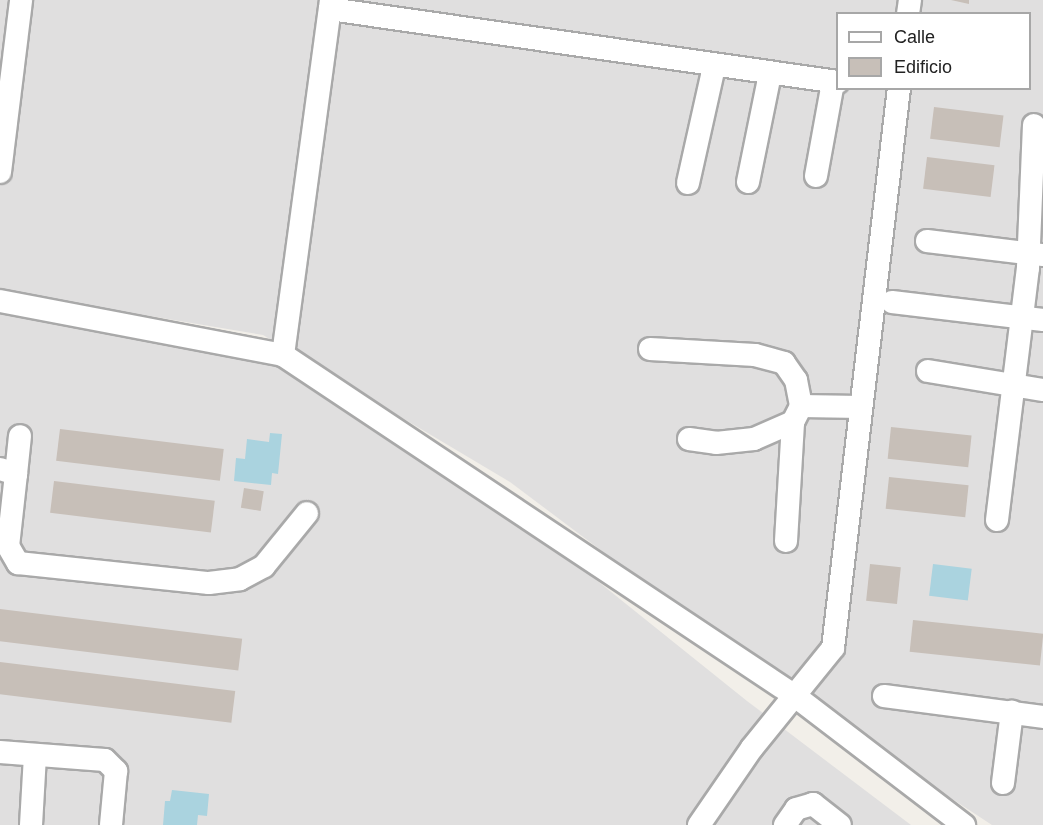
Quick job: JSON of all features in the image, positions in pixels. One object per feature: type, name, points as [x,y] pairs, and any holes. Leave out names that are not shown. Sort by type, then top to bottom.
[{"type":"street","points":[[0,172],[21,0]]},
{"type":"street","points":[[283,355],[330,4],[714,67],[835,82],[816,176]]},
{"type":"street","points":[[688,183],[714,67]]},
{"type":"street","points":[[748,182],[770,74]]},
{"type":"street","points":[[699,825],[752,748],[833,648],[896,90]]},
{"type":"street","points":[[997,520],[1019,318],[1035,254],[1034,125]]},
{"type":"street","points":[[927,241],[1035,254]]},
{"type":"street","points":[[0,302],[283,355],[795,696],[964,825]]},
{"type":"street","points":[[892,302],[1043,320]]},
{"type":"street","points":[[650,349],[755,355],[784,363],[796,380],[797,414],[786,541]]},
{"type":"street","points":[[928,371],[1043,390]]},
{"type":"street","points":[[689,438],[716,443],[754,439],[797,414],[861,407]]},
{"type":"street","points":[[20,436],[8,471],[8,546],[18,563],[209,583],[240,579],[264,566],[308,513]]},
{"type":"street","points":[[884,696],[1043,717]]},
{"type":"street","points":[[1003,783],[1012,712]]},
{"type":"street","points":[[0,752],[105,760],[116,771],[111,825]]},
{"type":"street","points":[[31,825],[35,755]]},
{"type":"street","points":[[785,825],[796,809],[813,804],[840,825]]},
{"type":"shaded area","points":[[0,0],[1043,0],[1043,825],[992,825],[795,696],[510,482],[263,335],[0,291]]},
{"type":"shaded area","points":[[0,310],[266,358],[509,510],[747,701],[911,825],[0,825]]},
{"type":"water","points":[[270,433],[282,434],[278,474],[272,473],[271,485],[234,481],[236,458],[245,459],[247,439],[269,442]]},
{"type":"water","points":[[933,564],[972,569],[968,601],[929,596]]},
{"type":"water","points":[[172,790],[209,794],[207,816],[198,815],[197,825],[163,825],[165,801],[170,801]]},
{"type":"building","points":[[951,0],[969,0],[969,4]]},
{"type":"building","points":[[934,107],[1003,116],[1000,147],[930,139]]},
{"type":"building","points":[[927,157],[994,165],[991,197],[923,189]]},
{"type":"building","points":[[891,427],[972,435],[968,467],[888,459]]},
{"type":"building","points":[[60,429],[224,449],[220,481],[56,461]]},
{"type":"building","points":[[889,477],[969,485],[965,517],[886,509]]},
{"type":"building","points":[[54,481],[215,501],[211,533],[50,513]]},
{"type":"building","points":[[244,488],[264,491],[261,511],[241,508]]},
{"type":"building","points":[[870,564],[901,567],[897,604],[866,601]]},
{"type":"building","points":[[0,609],[242,639],[238,670],[0,641]]},
{"type":"building","points":[[913,620],[1043,634],[1040,666],[910,652]]},
{"type":"building","points":[[0,662],[235,691],[231,723],[0,694]]}]
